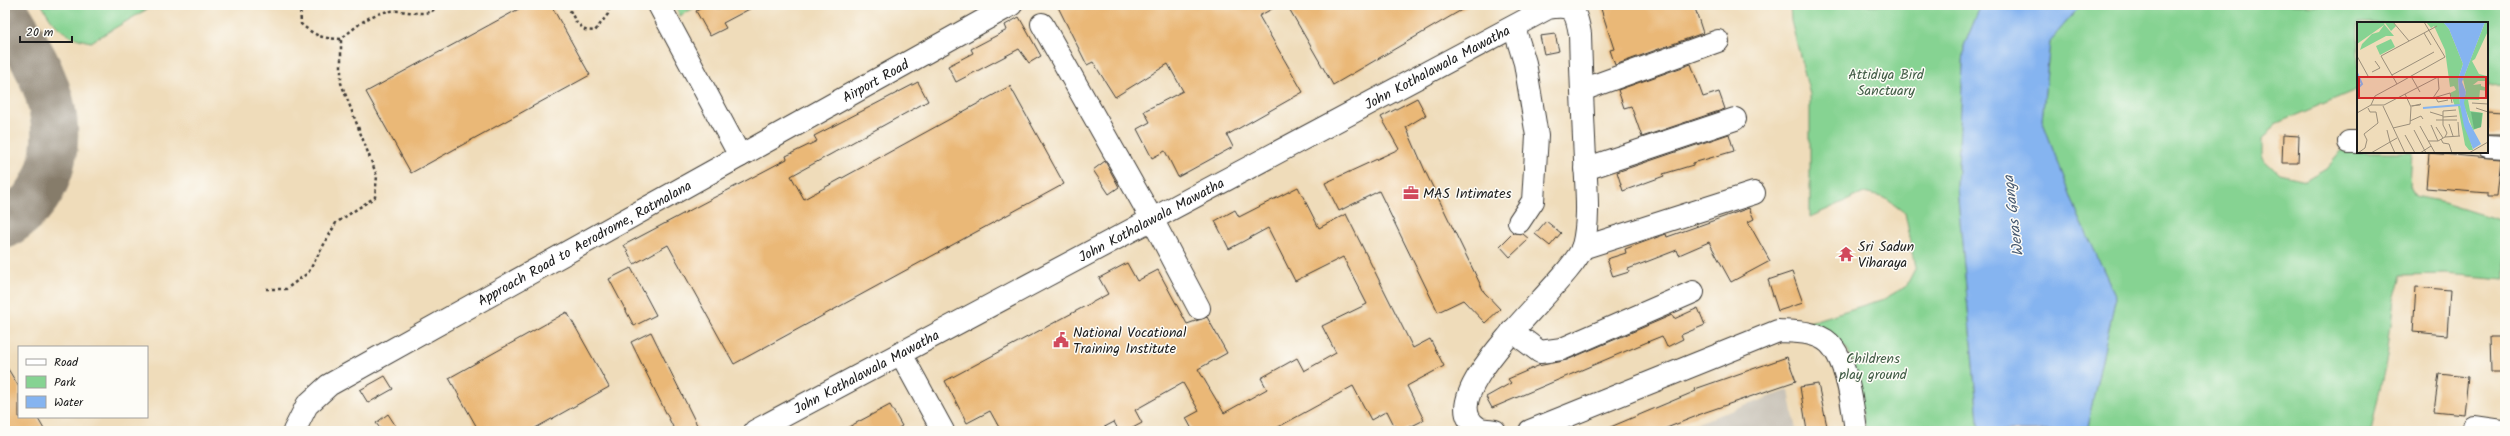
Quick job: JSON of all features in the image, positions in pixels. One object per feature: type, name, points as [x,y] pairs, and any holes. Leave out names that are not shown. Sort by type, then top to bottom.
[{"type":"street","points":[[659,5],[740,156]]},
{"type":"street","name":"Airport Road","points":[[740,156],[1011,5]]},
{"type":"street","name":"John Kothalawala Mawatha","points":[[755,431],[1548,8],[1565,6],[1572,10],[1577,17],[1582,90]]},
{"type":"street","points":[[1042,24],[1152,219],[1199,308]]},
{"type":"street","points":[[1514,27],[1525,63],[1537,136],[1533,201],[1518,222]]},
{"type":"street","points":[[1495,431],[1477,428],[1469,418],[1465,406],[1481,370],[1512,331],[1569,270],[1582,248],[1587,202],[1582,90],[1718,41]]},
{"type":"street","points":[[1586,169],[1736,119]]},
{"type":"street","points":[[2488,146],[2505,147]]},
{"type":"street","name":"Approach Road to Aerodrome, Ratmalana","points":[[294,431],[307,405],[330,385],[740,156]]},
{"type":"street","points":[[1582,248],[1754,193]]},
{"type":"street","points":[[1512,331],[1540,352],[1562,350],[1693,292]]},
{"type":"street","points":[[1530,431],[1778,330],[1807,333],[1829,343],[1841,364],[1852,395],[1856,431]]},
{"type":"street","points":[[901,354],[943,431]]},
{"type":"street","points":[[2474,426],[2502,431]]},
{"type":"path","points":[[300,5],[301,24],[308,30],[319,38],[341,39],[370,15],[392,10],[427,13],[439,5]]},
{"type":"path","points":[[567,5],[576,22],[585,30],[595,31],[608,14],[610,5]]},
{"type":"path","points":[[266,289],[286,289],[308,273],[336,223],[375,196],[377,176],[341,83],[341,39]]},
{"type":"shaded area","points":[[1789,390],[1796,431],[1675,431]]},
{"type":"green space","points":[[42,5],[147,5],[149,8],[91,42],[67,34],[51,20]]},
{"type":"green space","points":[[676,5],[699,5],[680,16]]},
{"type":"green space","name":"Attidiya Bird Sanctuary","points":[[1790,5],[1981,5],[1964,46],[1957,187],[1979,431],[1866,431],[1852,360],[1847,349],[1806,323],[1884,299],[1906,286],[1916,267],[1905,213],[1885,198],[1864,193],[1810,217],[1810,95],[1791,21]]},
{"type":"green space","points":[[2081,5],[2505,5],[2505,85],[2488,86],[2488,22],[2357,22],[2357,89],[2275,124],[2262,140],[2262,158],[2279,174],[2306,180],[2327,168],[2349,142],[2357,151],[2357,153],[2412,153],[2410,186],[2415,197],[2444,203],[2505,222],[2505,279],[2446,274],[2401,275],[2394,300],[2387,357],[2371,431],[2086,431],[2116,297],[2078,215],[2042,120],[2050,41]]},
{"type":"water","name":"Weras Ganga","points":[[1981,5],[2081,5],[2050,41],[2042,120],[2078,215],[2116,297],[2086,431],[1979,431],[1957,187],[1964,46]]},
{"type":"building","points":[[526,5],[551,5],[590,75],[411,173],[366,92]]},
{"type":"building","points":[[707,5],[713,5],[716,10],[726,5],[757,5],[723,23],[726,28],[710,36],[696,11]]},
{"type":"building","points":[[1057,5],[1279,5],[1259,16],[1303,92],[1227,135],[1233,147],[1178,177],[1165,151],[1152,158],[1137,129],[1150,122],[1144,111],[1183,91],[1168,64],[1115,97],[1093,62],[1087,65]]},
{"type":"building","points":[[1287,5],[1470,5],[1333,85]]},
{"type":"building","points":[[1614,5],[1694,5],[1703,33],[1615,65],[1610,50],[1614,49],[1601,9]]},
{"type":"building","points":[[1019,17],[1041,56],[1029,63],[1019,49],[956,82],[948,66],[973,53],[971,49],[1007,30],[1005,25]]},
{"type":"building","points":[[1555,34],[1559,51],[1544,54],[1540,36]]},
{"type":"building","points":[[1691,64],[1703,97],[1719,92],[1725,109],[1642,137],[1631,106],[1624,108],[1618,90]]},
{"type":"building","points":[[918,82],[928,101],[791,176],[804,199],[1010,86],[1064,184],[734,364],[668,245],[634,264],[624,245],[787,159],[786,156],[817,141],[814,136]]},
{"type":"building","points":[[1417,98],[1426,115],[1406,127],[1426,173],[1484,292],[1500,309],[1485,323],[1463,300],[1438,312],[1379,191],[1339,211],[1325,183],[1399,149],[1381,117]]},
{"type":"building","points":[[2488,111],[2503,112],[2503,134],[2488,134]]},
{"type":"building","points":[[1729,134],[1734,151],[1693,163],[1693,165],[1663,174],[1664,176],[1623,191],[1617,172]]},
{"type":"building","points":[[2283,135],[2299,136],[2298,163],[2282,163]]},
{"type":"building","points":[[2429,153],[2501,159],[2497,197],[2487,197],[2487,193],[2426,188]]},
{"type":"building","points":[[1105,161],[1119,187],[1109,194],[1093,170]]},
{"type":"building","points":[[1298,187],[1319,228],[1346,214],[1413,348],[1430,339],[1444,366],[1407,386],[1424,420],[1402,431],[1397,431],[1387,411],[1371,420],[1353,386],[1271,431],[1193,431],[1186,418],[1199,411],[1183,383],[1135,410],[1142,423],[1127,431],[1119,431],[1114,422],[1097,431],[1001,431],[990,411],[967,423],[945,381],[1108,294],[1099,278],[1127,263],[1137,281],[1158,270],[1187,324],[1207,317],[1227,353],[1198,369],[1224,413],[1267,389],[1261,378],[1297,358],[1304,371],[1336,353],[1322,326],[1367,304],[1343,257],[1295,281],[1268,228],[1229,249],[1215,221],[1235,210],[1239,217]]},
{"type":"building","points":[[1749,208],[1754,219],[1748,222],[1770,261],[1731,282],[1709,242],[1679,255],[1677,250],[1628,269],[1629,272],[1613,277],[1607,259],[1626,253],[1625,249],[1666,234],[1667,237]]},
{"type":"building","points":[[1546,221],[1561,233],[1550,246],[1535,234]]},
{"type":"building","points":[[1513,233],[1523,234],[1529,239],[1510,257],[1500,246]]},
{"type":"building","points":[[631,268],[656,315],[634,326],[609,279]]},
{"type":"building","points":[[1792,272],[1803,303],[1778,311],[1768,280]]},
{"type":"building","points":[[2416,287],[2450,290],[2447,335],[2413,332]]},
{"type":"building","points":[[1698,308],[1705,325],[1681,335],[1683,339],[1667,347],[1662,336],[1492,408],[1486,397],[1511,383],[1508,379],[1538,366],[1567,360],[1672,315],[1674,319]]},
{"type":"building","points":[[567,312],[609,387],[530,431],[479,431],[449,378]]},
{"type":"building","points":[[651,332],[700,431],[675,431],[631,342]]},
{"type":"building","points":[[2490,337],[2505,337],[2505,372],[2491,372]]},
{"type":"building","points":[[1787,357],[1796,381],[1697,415],[1659,431],[1601,431],[1696,391],[1695,389]]},
{"type":"building","points":[[5,364],[18,385],[18,418],[38,418],[45,431],[5,431]]},
{"type":"building","points":[[2439,374],[2468,377],[2464,414],[2434,411]]},
{"type":"building","points":[[385,376],[393,389],[368,403],[360,390]]},
{"type":"building","points":[[1818,384],[1828,431],[1807,431],[1800,387]]},
{"type":"building","points":[[890,405],[902,426],[893,431],[841,431]]},
{"type":"building","points":[[388,414],[399,431],[382,431],[376,423]]},
{"type":"taxiway","points":[[5,11],[29,51],[41,75],[49,96],[55,137],[53,158],[47,177],[37,195],[23,211],[5,225]]},
{"type":"place","name":"MAS Intimates","points":[[1411,193]]},
{"type":"place","name":"Sri Sadun Viharaya","points":[[1846,254]]},
{"type":"place","name":"National Vocational Training Institute","points":[[1061,340]]},
{"type":"park label","name":"Childrens play ground","points":[[1873,366]]}]
